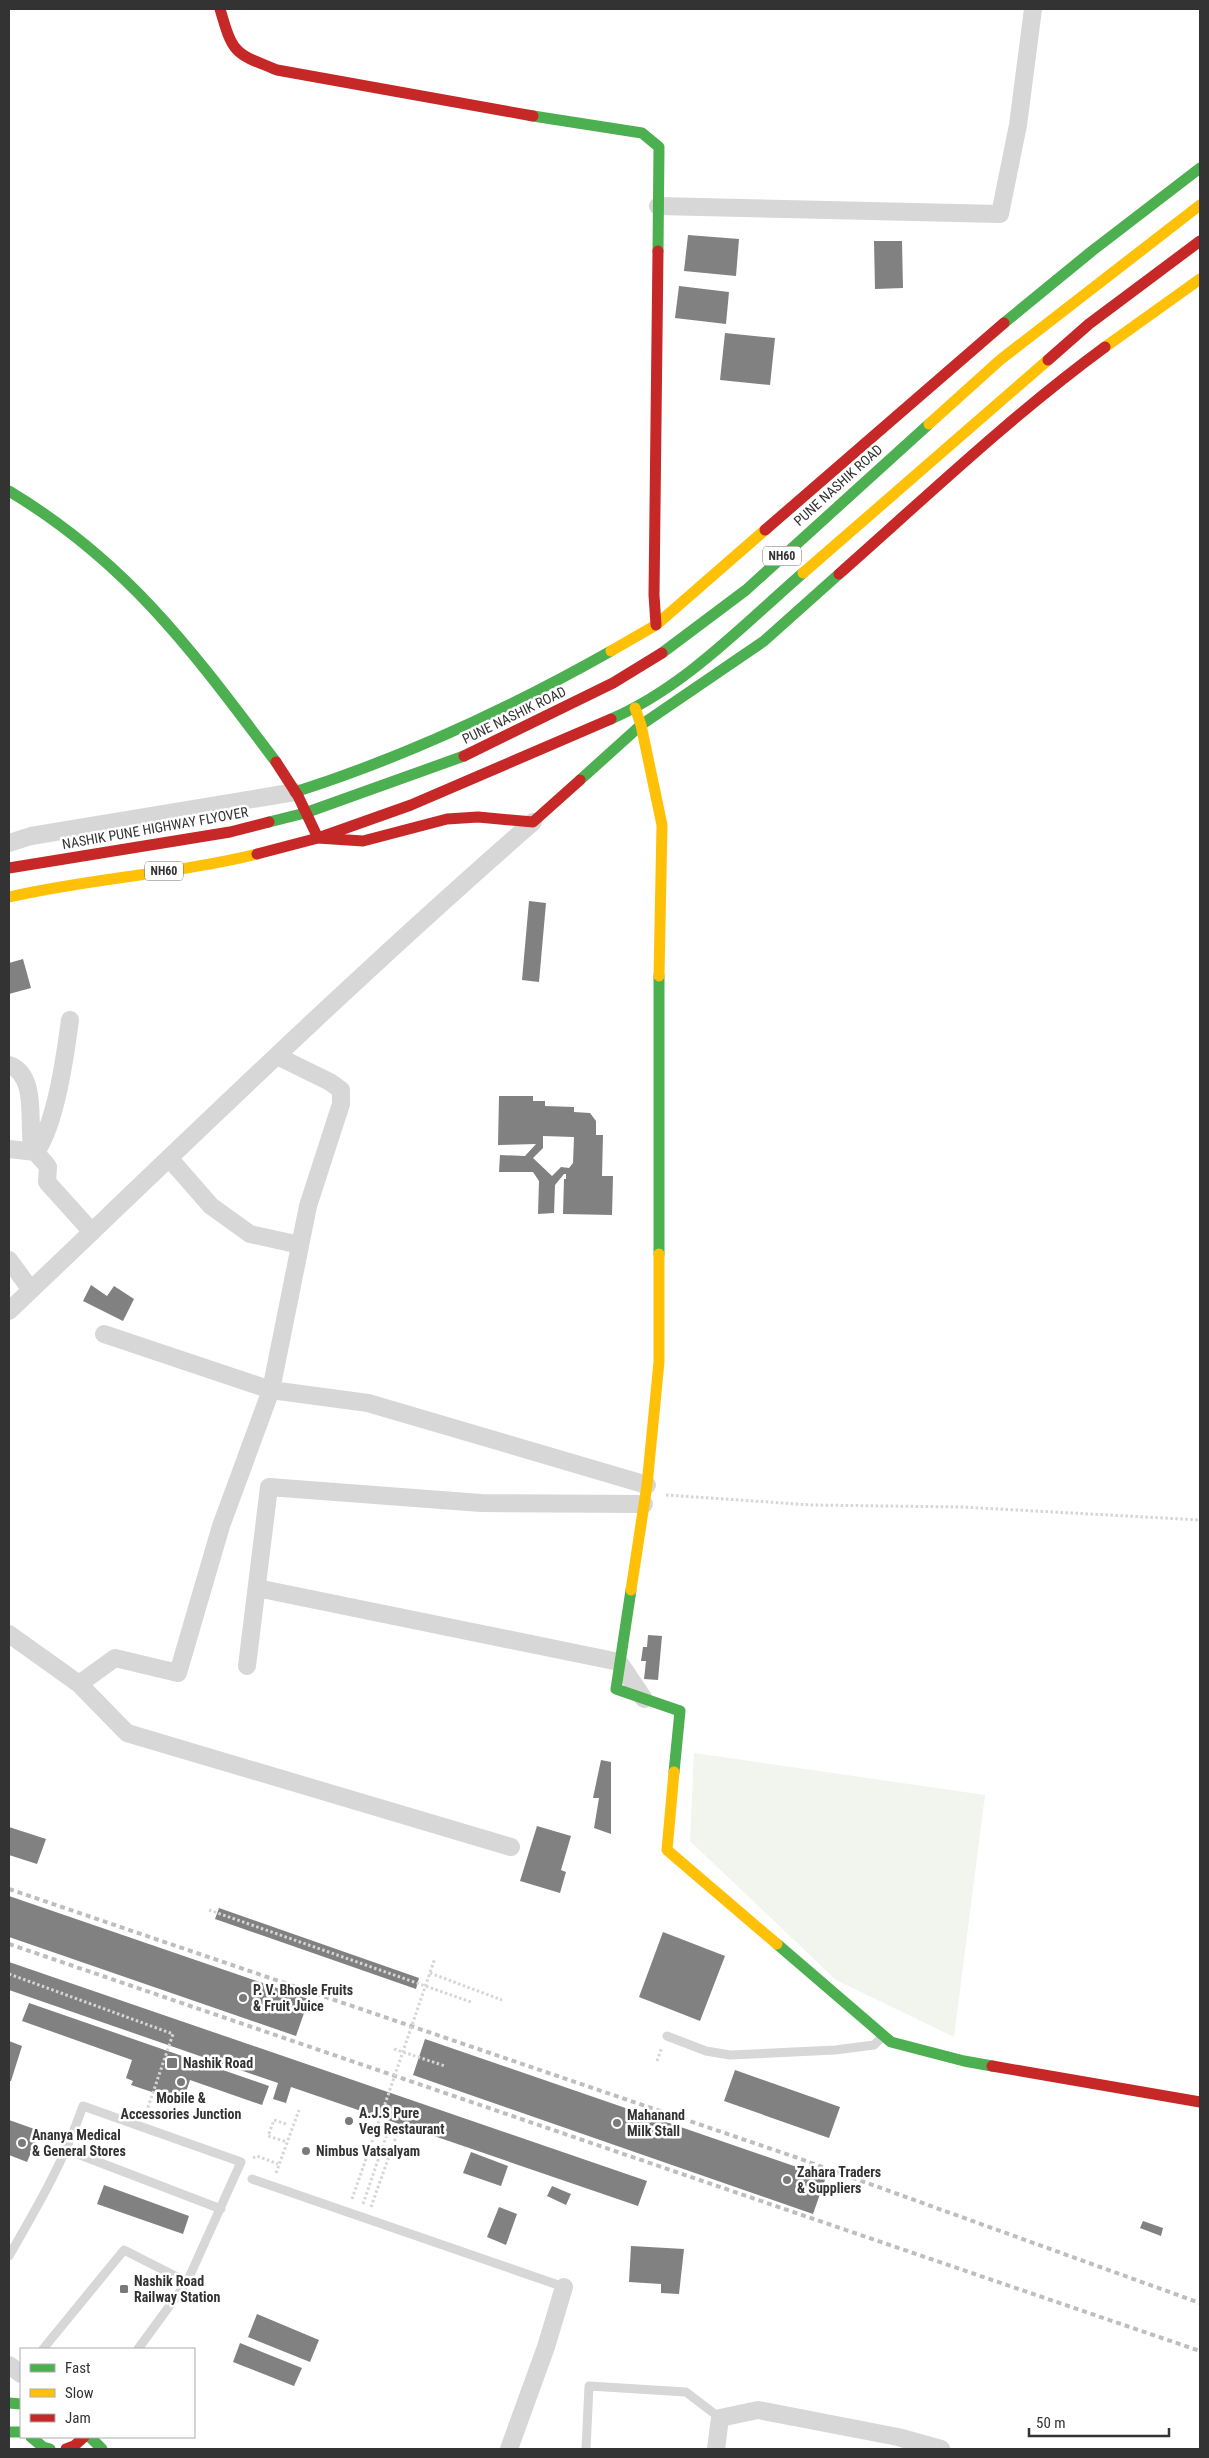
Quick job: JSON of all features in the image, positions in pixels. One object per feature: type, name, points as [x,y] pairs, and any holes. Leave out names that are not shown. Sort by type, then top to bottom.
[{"type":"main road","points":[[220,9],[229,41],[244,56],[277,70],[473,106],[642,133],[659,147],[654,595],[656,625]]},
{"type":"main road","points":[[295,792],[351,774],[442,736],[540,691],[656,625],[958,361],[1092,251],[1200,168]]},
{"type":"main road","name":"PUNE NASHIK ROAD","points":[[305,813],[456,760],[613,683],[674,646],[746,590],[1000,360],[1200,205]]},
{"type":"main road","name":"NH60","points":[[9,897],[53,887],[216,864],[318,838],[411,805],[635,708],[690,672],[1089,324],[1200,240]]},
{"type":"main road","points":[[9,491],[27,500],[96,552],[179,634],[228,696],[295,792],[318,838],[363,841],[447,819],[478,817],[533,822],[641,725],[764,641],[1002,430],[1074,370],[1200,279]]},
{"type":"main road","points":[[620,1664],[646,1494],[659,1362],[658,1066],[662,825],[641,725],[635,708]]},
{"type":"main road","name":"NASHIK PUNE HIGHWAY FLYOVER","points":[[9,868],[230,832],[305,813]]},
{"type":"main road","points":[[644,1699],[680,1711],[666,1850],[892,2042],[964,2060],[1200,2102]]},
{"type":"main road","points":[[32,2438],[43,2447],[50,2449]]},
{"type":"main road","points":[[72,2448],[83,2438]]},
{"type":"main road","points":[[91,2438],[102,2449]]},
{"type":"street","points":[[658,206],[1000,214],[1018,125],[1033,9]]},
{"type":"street","points":[[9,843],[31,836],[295,792]]},
{"type":"street","points":[[9,1310],[277,1056],[472,875],[533,822]]},
{"type":"street","points":[[36,1152],[47,1132],[64,1061],[70,1020]]},
{"type":"street","points":[[78,1684],[115,1658],[178,1673],[221,1526],[271,1390],[308,1206],[340,1104],[341,1090],[330,1082],[277,1056]]},
{"type":"street","points":[[9,1065],[17,1069],[27,1088],[32,1123],[32,1146],[48,1167],[47,1182],[51,1189],[92,1232]]},
{"type":"street","points":[[9,1149],[36,1152]]},
{"type":"street","points":[[169,1158],[211,1206],[250,1234],[300,1245]]},
{"type":"street","points":[[9,1260],[31,1290]]},
{"type":"street","points":[[104,1334],[271,1390],[368,1403],[646,1494]]},
{"type":"street","points":[[247,1666],[269,1486],[481,1503],[646,1494]]},
{"type":"street","points":[[256,1588],[620,1664],[644,1699]]},
{"type":"street","points":[[9,1634],[78,1684],[127,1733],[511,1847]]},
{"type":"street","points":[[509,2449],[546,2346],[564,2287]]},
{"type":"street","points":[[9,2364],[20,2373]]},
{"type":"street","points":[[716,2449],[720,2418],[758,2410],[898,2437],[941,2449]]},
{"type":"lane","points":[[667,2036],[706,2051],[730,2055],[835,2050],[874,2045],[884,2036]]},
{"type":"lane","points":[[9,2256],[50,2186],[67,2150],[84,2106],[241,2162],[186,2282],[139,2348]]},
{"type":"lane","points":[[67,2150],[221,2209]]},
{"type":"lane","points":[[252,2179],[564,2287]]},
{"type":"lane","points":[[44,2348],[124,2250],[186,2282]]},
{"type":"lane","points":[[586,2449],[590,2386],[686,2392],[720,2418]]},
{"type":"path","points":[[646,1494],[812,1505],[962,1507],[1200,1520]]},
{"type":"path","points":[[209,1910],[471,2002]]},
{"type":"path","points":[[352,2200],[435,1958]]},
{"type":"path","points":[[430,1972],[502,2000]]},
{"type":"path","points":[[9,1974],[173,2034],[142,2126]]},
{"type":"path","points":[[394,2049],[445,2066]]},
{"type":"path","points":[[284,2176],[275,2173],[299,2110]]},
{"type":"path","points":[[286,2124],[274,2120],[268,2136],[287,2142]]},
{"type":"path","points":[[343,2197],[372,2208],[398,2131],[378,2124]]},
{"type":"path","points":[[363,2204],[389,2128]]},
{"type":"path","points":[[257,2156],[278,2164]]},
{"type":"shaded area","points":[[694,1753],[985,1795],[954,2037],[836,1980],[690,1841]]},
{"type":"building","points":[[688,235],[739,239],[736,276],[684,271]]},
{"type":"building","points":[[874,241],[902,241],[903,288],[875,289]]},
{"type":"building","points":[[679,286],[729,292],[726,324],[675,318]]},
{"type":"building","points":[[725,333],[775,338],[770,385],[720,380]]},
{"type":"building","points":[[529,901],[546,903],[539,982],[522,980]]},
{"type":"building","points":[[23,959],[31,988],[9,994],[9,963]]},
{"type":"building","points":[[499,1096],[533,1096],[533,1101],[545,1101],[545,1106],[574,1107],[574,1112],[590,1113],[596,1121],[596,1135],[603,1135],[602,1176],[613,1176],[612,1215],[563,1214],[564,1179],[566,1179],[566,1174],[555,1185],[554,1213],[538,1214],[539,1181],[533,1172],[499,1172],[500,1155],[525,1156],[536,1144],[498,1145]],"holes":[[[543,1136],[574,1137],[573,1163],[569,1168],[561,1167],[552,1176],[533,1158],[543,1148]]]},
{"type":"building","points":[[91,1285],[107,1296],[114,1286],[134,1299],[123,1321],[83,1301]]},
{"type":"building","points":[[648,1635],[662,1636],[658,1680],[644,1679],[646,1661],[641,1661],[643,1647],[647,1647]]},
{"type":"building","points":[[601,1760],[611,1762],[611,1834],[594,1828],[599,1798],[593,1798]]},
{"type":"building","points":[[537,1826],[571,1836],[561,1870],[566,1872],[560,1893],[520,1881]]},
{"type":"building","points":[[9,1827],[46,1839],[37,1864],[9,1855]]},
{"type":"building","points":[[9,1896],[309,1999],[296,2036],[9,1937]]},
{"type":"building","points":[[219,1908],[419,1978],[416,1989],[215,1919]]},
{"type":"building","points":[[663,1932],[725,1956],[700,2021],[639,1997]]},
{"type":"building","points":[[9,1962],[647,2181],[638,2206],[291,2087],[286,2103],[273,2099],[278,2083],[9,1990]]},
{"type":"building","points":[[29,2003],[269,2086],[262,2105],[190,2080],[184,2098],[171,2094],[170,2098],[131,2085],[133,2081],[126,2078],[132,2060],[22,2021]]},
{"type":"building","points":[[425,2039],[826,2177],[813,2214],[413,2075]]},
{"type":"building","points":[[9,2041],[22,2046],[11,2081],[9,2081]]},
{"type":"building","points":[[735,2070],[840,2107],[829,2138],[724,2101]]},
{"type":"building","name":"Ananya Medical & General Stores","points":[[9,2120],[40,2131],[27,2162],[9,2155]]},
{"type":"building","points":[[471,2152],[508,2166],[501,2186],[463,2173]]},
{"type":"building","points":[[104,2185],[189,2216],[183,2234],[97,2204]]},
{"type":"building","points":[[552,2186],[571,2194],[566,2205],[547,2196]]},
{"type":"building","points":[[499,2207],[517,2214],[506,2245],[487,2237]]},
{"type":"building","points":[[1143,2221],[1163,2228],[1161,2236],[1140,2228]]},
{"type":"building","points":[[631,2246],[684,2249],[679,2294],[661,2293],[661,2284],[629,2282]]},
{"type":"building","points":[[257,2314],[319,2340],[310,2362],[248,2337]]},
{"type":"building","points":[[240,2343],[302,2368],[294,2386],[233,2362]]},
{"type":"railway","points":[[9,1889],[795,2157],[1200,2303]]},
{"type":"railway","points":[[9,1944],[1200,2351]]},
{"type":"traffic: fast","points":[[533,116],[642,133],[659,147],[658,251]]},
{"type":"traffic: fast","points":[[1004,323],[1092,251],[1200,168]]},
{"type":"traffic: fast","points":[[662,653],[746,590],[929,424]]},
{"type":"traffic: fast","points":[[9,491],[52,519],[90,548],[125,580],[187,647],[276,762]]},
{"type":"traffic: fast","points":[[611,719],[638,706],[664,690],[712,654],[803,573]]},
{"type":"traffic: fast","points":[[580,780],[641,725],[764,641],[839,574]]},
{"type":"traffic: fast","points":[[295,792],[377,763],[456,730],[534,692],[611,651]]},
{"type":"traffic: fast","points":[[269,822],[305,813],[464,756]]},
{"type":"traffic: fast","points":[[659,976],[659,1254]]},
{"type":"traffic: fast","points":[[631,1590],[616,1689],[680,1711],[674,1772]]},
{"type":"traffic: fast","points":[[777,1944],[891,2042],[964,2061],[992,2066]]},
{"type":"traffic: fast","points":[[9,2403],[20,2404]]},
{"type":"traffic: fast","points":[[9,2432],[20,2432]]},
{"type":"traffic: fast","points":[[32,2438],[43,2447],[50,2449]]},
{"type":"traffic: fast","points":[[91,2438],[102,2449]]},
{"type":"traffic: slow","points":[[929,424],[1000,360],[1200,205]]},
{"type":"traffic: slow","points":[[1105,347],[1200,279]]},
{"type":"traffic: slow","points":[[803,573],[1048,360]]},
{"type":"traffic: slow","points":[[611,651],[656,625],[765,530]]},
{"type":"traffic: slow","points":[[635,708],[641,725],[662,825],[659,976]]},
{"type":"traffic: slow","points":[[9,897],[71,885],[226,861],[257,854]]},
{"type":"traffic: slow","points":[[631,1590],[647,1485],[659,1362],[659,1254]]},
{"type":"traffic: slow","points":[[674,1772],[667,1850],[777,1944]]},
{"type":"traffic: jam","points":[[220,9],[228,35],[237,50],[252,60],[277,70],[533,116]]},
{"type":"traffic: jam","points":[[1048,360],[1089,324],[1200,241]]},
{"type":"traffic: jam","points":[[656,625],[654,595],[658,251]]},
{"type":"traffic: jam","points":[[765,530],[1004,323]]},
{"type":"traffic: jam","points":[[839,574],[1002,429],[1105,347]]},
{"type":"traffic: jam","points":[[464,756],[613,683],[662,653]]},
{"type":"traffic: jam","points":[[257,854],[318,838],[411,805],[611,719]]},
{"type":"traffic: jam","points":[[276,762],[298,796],[318,838],[363,841],[447,819],[478,817],[533,822],[580,780]]},
{"type":"traffic: jam","points":[[9,868],[230,832],[269,822]]},
{"type":"traffic: jam","points":[[992,2066],[1200,2102]]},
{"type":"traffic: jam","points":[[66,2449],[74,2446],[83,2438]]},
{"type":"place","name":"P. V. Bhosle Fruits & Fruit Juice","points":[[243,1998]]},
{"type":"place","name":"Nashik Road","points":[[172,2063]]},
{"type":"place","name":"Mobile & Accessories Junction","points":[[181,2082]]},
{"type":"place","name":"A.J.S Pure Veg Restaurant","points":[[349,2121]]},
{"type":"place","name":"Mahanand Milk Stall","points":[[617,2123]]},
{"type":"place","name":"Ananya Medical & General Stores","points":[[22,2143]]},
{"type":"place","name":"Nimbus Vatsalyam","points":[[306,2151]]},
{"type":"place","name":"Zahara Traders & Suppliers","points":[[787,2180]]},
{"type":"place","name":"Nashik Road Railway Station","points":[[124,2289]]}]
